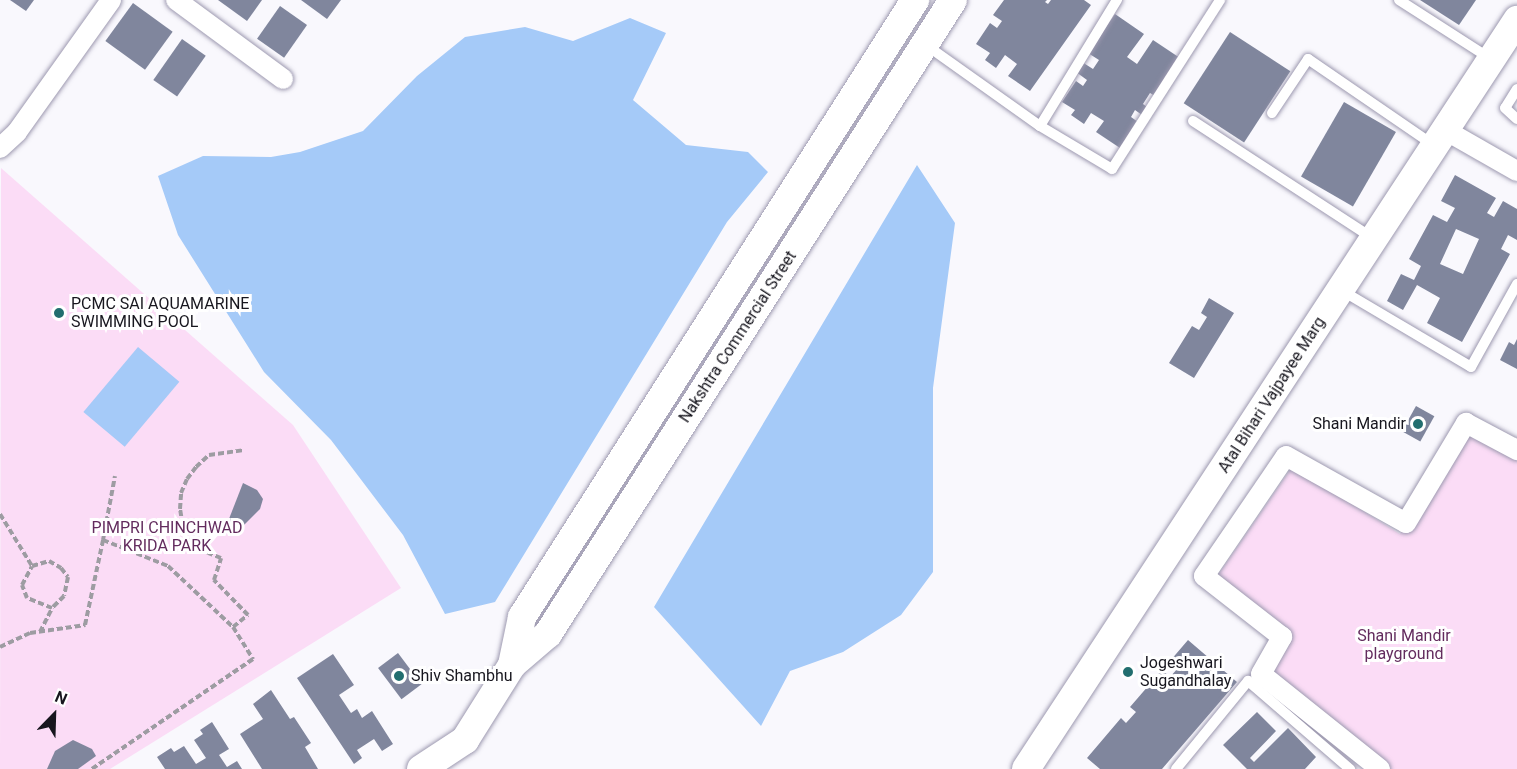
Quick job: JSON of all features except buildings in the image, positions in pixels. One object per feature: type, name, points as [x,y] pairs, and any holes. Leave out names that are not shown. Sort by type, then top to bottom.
[{"type":"street","points":[[0,148],[17,132],[111,0]]},
{"type":"street","points":[[176,0],[283,79]]},
{"type":"street","name":"Nakshtra Commercial Street","points":[[512,665],[522,617],[915,0]]},
{"type":"street","name":"Nakshtra Commercial Street","points":[[421,769],[465,740],[512,665],[548,634],[953,0]]},
{"type":"street","name":"Atal Bihari Vajpayee Marg","points":[[1027,769],[1517,20]]},
{"type":"street","points":[[1440,138],[1517,171]]},
{"type":"street","points":[[1380,769],[1261,674],[1282,637],[1204,576],[1286,456],[1406,523],[1466,423],[1517,450]]},
{"type":"lane","points":[[1040,126],[1117,0]]},
{"type":"lane","points":[[925,44],[1040,126],[1112,169],[1220,0]]},
{"type":"lane","points":[[1399,0],[1492,59]]},
{"type":"lane","points":[[1272,113],[1308,59],[1440,138]]},
{"type":"lane","points":[[1517,89],[1505,108],[1517,119]]},
{"type":"lane","points":[[1193,122],[1374,239]]},
{"type":"lane","points":[[1340,290],[1471,367],[1517,284]]},
{"type":"lane","points":[[1176,769],[1248,681],[1350,769]]},
{"type":"path","points":[[233,627],[248,615],[214,580],[221,558],[208,553],[184,534],[180,509],[184,486],[196,467],[209,455],[243,450]]},
{"type":"path","points":[[0,647],[30,633],[85,625],[115,476]]},
{"type":"path","points":[[0,514],[32,566]]},
{"type":"path","points":[[92,769],[253,659],[233,627],[168,566],[103,540]]},
{"type":"path","points":[[40,632],[52,608],[64,596],[68,577],[61,568],[50,561],[32,566],[22,585],[27,598],[52,608]]},
{"type":"green space","name":"PIMPRI CHINCHWAD KRIDA PARK","points":[[1,168],[293,425],[401,588],[110,769],[0,769]]},
{"type":"green space","name":"Shani Mandir playground","points":[[1466,423],[1517,450],[1517,769],[1380,769],[1261,674],[1282,637],[1207,591],[1292,467],[1400,534]]},
{"type":"water","points":[[630,18],[666,33],[633,100],[686,145],[748,152],[768,172],[727,222],[495,602],[445,614],[403,535],[331,440],[264,372],[178,235],[158,176],[203,156],[271,157],[300,152],[363,131],[417,76],[465,37],[525,27],[573,41]]},
{"type":"water","points":[[917,165],[955,223],[933,388],[933,572],[901,615],[843,652],[790,671],[761,726],[654,607]]},
{"type":"water","points":[[138,347],[179,382],[125,447],[83,412]]},
{"type":"place","name":"PCMC SAI AQUAMARINE SWIMMING POOL","points":[[59,313]]},
{"type":"place","name":"Shani Mandir","points":[[1418,424]]},
{"type":"place","name":"Jogeshwari Sugandhalay","points":[[1128,672]]},
{"type":"place","name":"Shiv Shambhu","points":[[399,676]]}]
